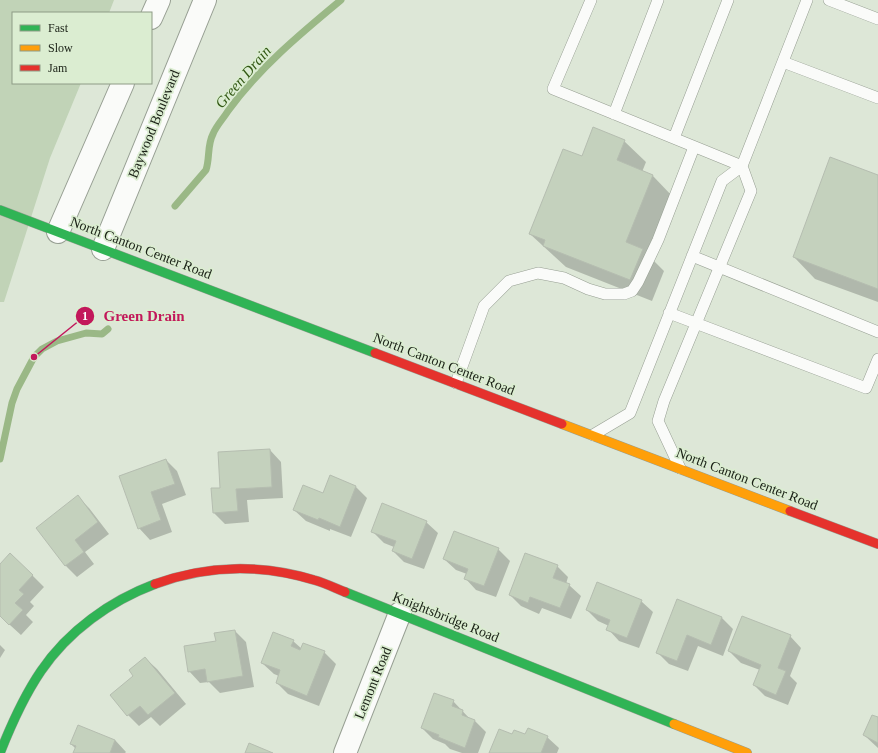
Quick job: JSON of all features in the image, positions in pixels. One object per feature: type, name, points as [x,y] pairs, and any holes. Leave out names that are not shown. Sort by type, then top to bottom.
[{"type":"main road","name":"North Canton Center Road","points":[[0,210],[878,544]]},
{"type":"main road","name":"Knightsbridge Road","points":[[0,753],[36,678],[66,641],[84,624],[104,609],[126,596],[160,582],[199,572],[240,568],[265,570],[315,580],[747,753]]},
{"type":"street","points":[[152,16],[159,0]]},
{"type":"street","name":"Baywood Boulevard","points":[[103,249],[205,0]]},
{"type":"street","points":[[58,232],[123,84]]},
{"type":"street","name":"Lemont Road","points":[[345,753],[400,613]]},
{"type":"lane","points":[[591,0],[553,89],[742,166],[751,191],[664,401],[658,422],[680,468]]},
{"type":"lane","points":[[614,114],[658,0]]},
{"type":"lane","points":[[674,138],[728,0]]},
{"type":"lane","points":[[592,435],[630,413],[722,181],[742,166],[807,0]]},
{"type":"lane","points":[[829,0],[878,19]]},
{"type":"lane","points":[[783,62],[878,98]]},
{"type":"lane","points":[[456,383],[484,306],[509,281],[538,273],[564,278],[588,289],[605,294],[624,294],[632,290],[638,282],[658,240],[694,147]]},
{"type":"lane","points":[[692,256],[878,332]]},
{"type":"lane","points":[[669,313],[866,388],[878,359]]},
{"type":"green space","points":[[0,0],[114,0],[109,12],[12,12],[12,84],[81,84],[50,158],[4,302],[0,302]]},
{"type":"building","points":[[593,127],[625,140],[617,160],[653,175],[626,242],[643,249],[630,280],[543,246],[545,240],[529,234],[563,149],[582,156]]},
{"type":"building","points":[[830,157],[878,175],[878,289],[793,257]]},
{"type":"building","points":[[270,449],[272,487],[236,489],[238,511],[213,513],[211,488],[220,488],[218,452]]},
{"type":"building","points":[[166,459],[175,484],[151,492],[161,520],[138,529],[119,476]]},
{"type":"building","points":[[330,475],[356,486],[340,527],[319,518],[318,520],[293,510],[303,485],[323,493]]},
{"type":"building","points":[[78,495],[98,522],[75,540],[84,552],[65,566],[36,528]]},
{"type":"building","points":[[382,503],[427,521],[412,559],[392,551],[396,541],[371,532]]},
{"type":"building","points":[[454,531],[499,548],[484,586],[464,579],[468,569],[443,559]]},
{"type":"building","points":[[10,553],[33,575],[19,590],[24,594],[15,603],[23,610],[9,625],[0,616],[0,564]]},
{"type":"building","points":[[525,553],[558,565],[553,578],[570,584],[560,608],[530,597],[528,603],[509,595]]},
{"type":"building","points":[[597,582],[642,600],[627,638],[606,630],[610,620],[586,610]]},
{"type":"building","points":[[677,599],[722,617],[711,645],[687,635],[677,661],[656,653]]},
{"type":"building","points":[[742,616],[791,635],[778,668],[786,671],[776,695],[753,685],[761,665],[728,651]]},
{"type":"building","points":[[235,630],[243,676],[207,682],[205,669],[188,672],[184,646],[216,641],[214,633]]},
{"type":"building","points":[[273,632],[294,640],[291,646],[300,650],[303,643],[325,651],[307,696],[276,683],[280,670],[261,663]]},
{"type":"building","points":[[145,657],[175,693],[148,715],[140,706],[127,716],[110,695],[133,676],[129,670]]},
{"type":"building","points":[[434,693],[454,700],[452,706],[463,710],[462,715],[475,720],[465,748],[421,728]]},
{"type":"building","points":[[872,715],[878,717],[878,743],[863,735]]},
{"type":"building","points":[[78,725],[115,740],[110,753],[73,753],[76,746],[70,744]]},
{"type":"building","points":[[528,728],[548,736],[541,753],[489,753],[499,729],[512,734],[514,730],[525,734]]},
{"type":"building","points":[[249,743],[273,753],[245,753]]},
{"type":"waterway","name":"Green Drain","points":[[175,206],[206,170],[211,138],[214,131],[240,95],[281,52],[341,0]]},
{"type":"waterway","name":"Green Drain","points":[[0,459],[12,403],[17,389],[34,357],[42,349],[57,341],[86,333],[102,334],[108,329]]},
{"type":"traffic: fast","points":[[0,210],[375,353]]},
{"type":"traffic: fast","points":[[0,753],[23,701],[52,656],[77,630],[106,608],[155,584]]},
{"type":"traffic: fast","points":[[345,592],[674,724]]},
{"type":"traffic: slow","points":[[562,424],[790,511]]},
{"type":"traffic: slow","points":[[674,724],[747,753]]},
{"type":"traffic: jam","points":[[375,353],[562,424]]},
{"type":"traffic: jam","points":[[790,511],[878,544]]},
{"type":"traffic: jam","points":[[155,584],[194,573],[214,570],[255,569],[275,571],[318,581],[345,592]]},
{"type":"place","name":"Green Drain","points":[[34,357]]}]
